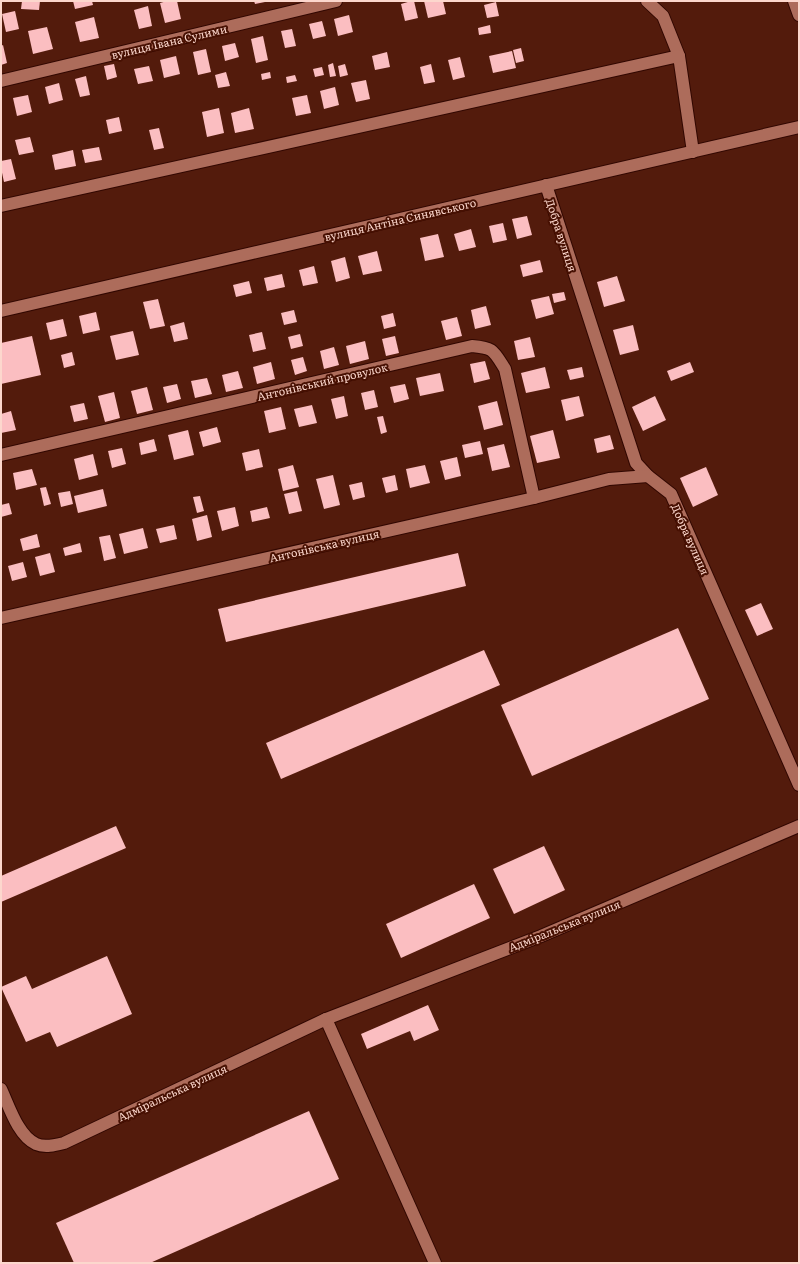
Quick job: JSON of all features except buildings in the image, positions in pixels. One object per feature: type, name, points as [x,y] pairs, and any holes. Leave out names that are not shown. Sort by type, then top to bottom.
[{"type":"street","name":"вулиця Івана Сулими","points":[[1,81],[336,1]]},
{"type":"street","points":[[647,1],[663,16],[679,56],[693,152]]},
{"type":"street","points":[[794,1],[799,16]]},
{"type":"street","points":[[1,206],[679,56]]},
{"type":"street","name":"вулиця Антіна Синявського","points":[[1,310],[799,127]]},
{"type":"street","name":"Добра вулиця","points":[[546,185],[636,463],[648,476],[671,494],[799,785]]},
{"type":"street","name":"Антонівський провулок","points":[[1,455],[472,346],[494,351],[505,369],[534,498]]},
{"type":"street","name":"Антонівська вулиця","points":[[1,618],[534,498],[609,479],[648,476]]},
{"type":"street","name":"Адміральська вулиця","points":[[1,1089],[20,1129],[28,1139],[38,1145],[52,1146],[64,1143],[326,1019],[541,936],[799,826]]},
{"type":"street","points":[[326,1019],[435,1263]]}]
